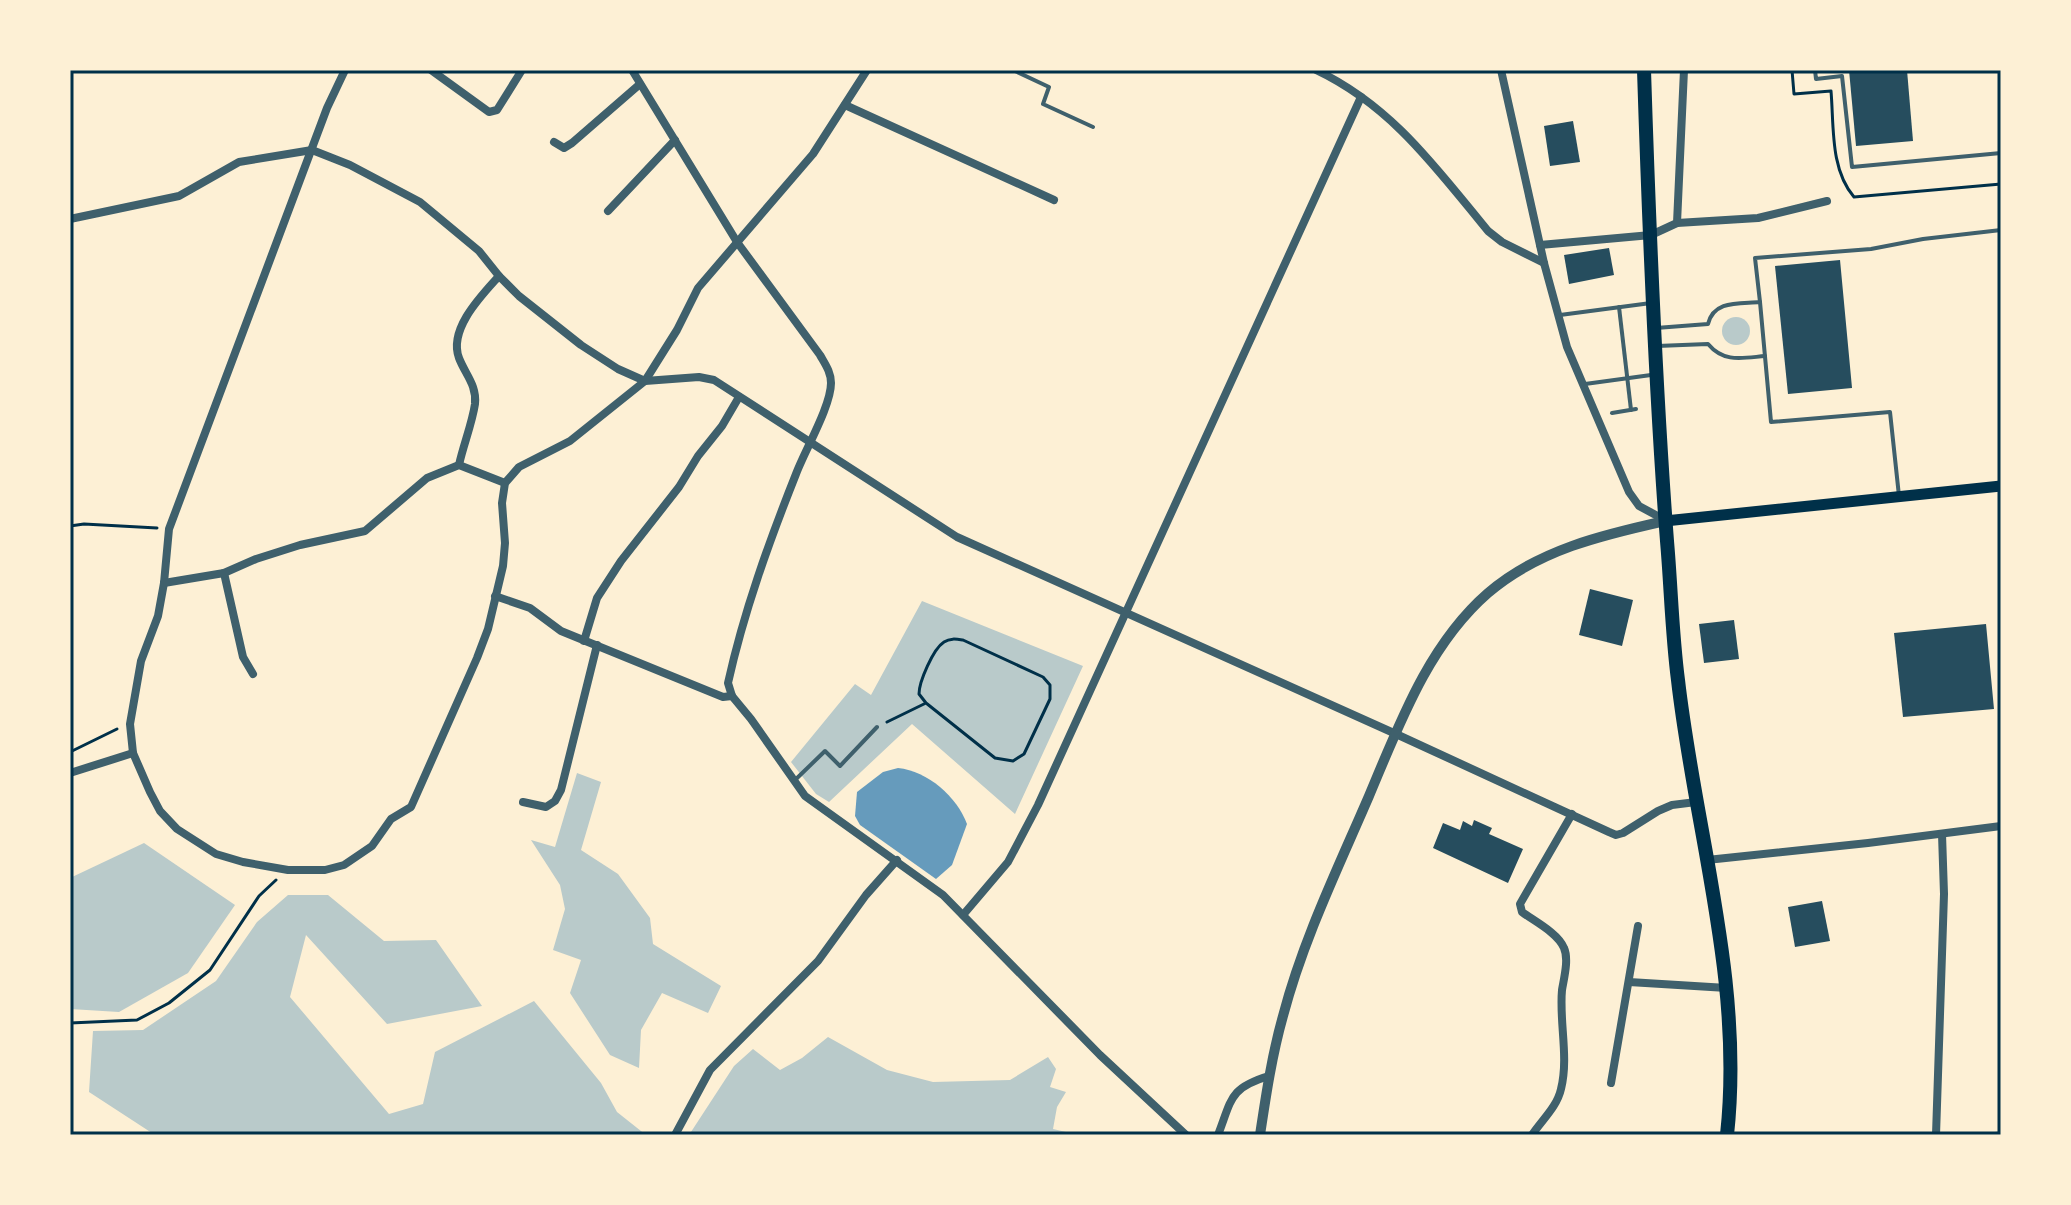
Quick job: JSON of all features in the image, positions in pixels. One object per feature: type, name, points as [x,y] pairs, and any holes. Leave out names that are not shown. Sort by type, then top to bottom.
[{"type":"highway","points":[[1644,70],[1654,375],[1677,678],[1727,988],[1732,1091],[1727,1135]]},
{"type":"main road","points":[[1665,521],[2001,486]]},
{"type":"street","points":[[344,70],[169,529],[158,616],[141,661],[130,724],[133,753],[160,811],[177,829],[216,854],[288,870],[325,870],[344,865],[372,846],[391,819],[411,807],[488,629],[504,554],[502,503],[505,483],[519,467],[570,441],[645,381],[677,330],[690,299],[813,154],[867,70]]},
{"type":"street","points":[[431,70],[489,112],[497,110],[522,70]]},
{"type":"street","points":[[1316,70],[1361,97],[1403,129],[1488,231],[1502,242],[1544,263]]},
{"type":"street","points":[[1501,70],[1544,263],[1582,385],[1629,492],[1639,506],[1665,521]]},
{"type":"street","points":[[1677,223],[1684,70]]},
{"type":"street","points":[[631,71],[737,242],[829,369],[832,381],[829,398],[809,441],[747,613],[728,683],[732,696],[805,796],[943,895],[1100,1055],[1186,1135]]},
{"type":"street","points":[[554,142],[564,148],[572,143],[640,84]]},
{"type":"street","points":[[963,915],[1008,862],[1038,805],[1361,97]]},
{"type":"street","points":[[845,105],[1054,200]]},
{"type":"street","points":[[608,211],[675,140]]},
{"type":"street","points":[[70,219],[179,196],[239,162],[312,150],[350,165],[420,202],[479,251],[519,296],[581,345],[618,369],[645,381],[699,377],[714,380],[957,537],[1616,835],[1672,805],[1696,802]]},
{"type":"street","points":[[1540,245],[1651,235],[1677,223],[1758,218],[1827,201]]},
{"type":"street","points":[[459,465],[475,404],[470,375],[458,355],[457,341],[465,320],[499,276]]},
{"type":"street","points":[[584,641],[597,598],[621,561],[679,487],[739,397]]},
{"type":"street","points":[[164,583],[224,573],[300,545],[365,531],[427,478],[459,465],[505,483]]},
{"type":"street","points":[[1260,1135],[1283,1013],[1312,931],[1422,677],[1458,623],[1488,593],[1517,572],[1549,554],[1599,536],[1665,521]]},
{"type":"street","points":[[224,573],[243,657],[253,674]]},
{"type":"street","points":[[495,596],[530,608],[561,631],[584,641],[723,697],[732,696]]},
{"type":"street","points":[[523,802],[546,807],[555,801],[561,790],[597,645]]},
{"type":"street","points":[[70,773],[133,753]]},
{"type":"street","points":[[1532,1135],[1553,1108],[1562,1088],[1564,1063],[1560,1009],[1566,960],[1565,948],[1522,912],[1520,904],[1572,814]]},
{"type":"street","points":[[1707,860],[2001,826]]},
{"type":"street","points":[[1936,1135],[1944,894],[1942,834]]},
{"type":"street","points":[[675,1135],[710,1070],[818,961],[866,895],[897,860]]},
{"type":"street","points":[[1611,1083],[1638,926]]},
{"type":"street","points":[[1629,982],[1727,988]]},
{"type":"street","points":[[1218,1135],[1234,1093],[1247,1083],[1269,1076]]},
{"type":"lane","points":[[1013,70],[1049,87],[1043,104],[1093,127]]},
{"type":"lane","points":[[1815,70],[1816,79],[1842,73],[1852,167],[2001,153]]},
{"type":"lane","points":[[1899,498],[1890,412],[1771,422],[1755,258],[1871,249],[2001,230]]},
{"type":"lane","points":[[1558,315],[1653,302]]},
{"type":"lane","points":[[1653,328],[1708,324],[1710,315],[1722,305],[1760,302]]},
{"type":"lane","points":[[1612,413],[1633,410],[1626,377],[1619,307]]},
{"type":"lane","points":[[1654,346],[1708,344],[1721,356],[1731,359],[1765,356]]},
{"type":"lane","points":[[1582,385],[1654,375]]},
{"type":"lane","points":[[794,781],[825,751],[840,766],[877,727]]},
{"type":"path","points":[[1792,70],[1794,94],[1831,91],[1839,172],[1844,185],[1854,197],[2001,184]]},
{"type":"path","points":[[70,526],[84,524],[169,529]]},
{"type":"path","points":[[949,639],[963,640],[1043,677],[1050,685],[1050,699],[1024,754],[1013,761],[995,758],[926,703],[919,694],[919,684],[940,644],[949,639]]},
{"type":"path","points":[[877,727],[926,703]]},
{"type":"path","points":[[70,752],[130,724]]},
{"type":"path","points":[[70,1023],[137,1020],[169,1003],[210,970],[259,896],[288,870]]},
{"type":"shaded area","points":[[1736,317],[1746,321],[1750,331],[1746,341],[1736,345],[1726,341],[1722,331],[1726,321]]},
{"type":"shaded area","points":[[922,601],[1083,666],[1015,814],[912,724],[829,802],[816,794],[791,762],[855,684],[871,695]]},
{"type":"shaded area","points":[[577,773],[601,782],[581,850],[618,874],[650,918],[653,944],[721,986],[708,1013],[662,993],[641,1030],[639,1068],[610,1055],[570,993],[581,960],[553,950],[565,909],[560,885],[531,840],[555,847]]},
{"type":"shaded area","points":[[144,843],[235,905],[188,973],[119,1012],[70,1009],[70,878]]},
{"type":"shaded area","points":[[288,895],[328,895],[384,941],[436,940],[482,1006],[387,1024],[306,935],[290,997],[389,1114],[423,1104],[435,1052],[534,1001],[601,1083],[617,1112],[646,1135],[155,1135],[89,1092],[93,1031],[143,1030],[216,981],[257,922]]},
{"type":"shaded area","points":[[828,1037],[887,1070],[933,1082],[1010,1080],[1048,1057],[1056,1069],[1050,1087],[1066,1092],[1057,1107],[1053,1129],[1079,1135],[689,1135],[734,1066],[753,1049],[780,1070],[802,1058]]},
{"type":"water","points":[[898,768],[920,774],[940,787],[956,804],[967,824],[952,865],[936,879],[860,825],[855,816],[857,792],[883,772]]},
{"type":"building","points":[[1849,70],[1907,70],[1913,141],[1856,146]]},
{"type":"building","points":[[1573,121],[1580,162],[1550,166],[1544,126]]},
{"type":"building","points":[[1609,248],[1614,275],[1569,284],[1564,255]]},
{"type":"building","points":[[1840,260],[1852,388],[1788,394],[1775,266]]},
{"type":"building","points":[[1590,589],[1633,600],[1622,646],[1579,635]]},
{"type":"building","points":[[1734,620],[1739,659],[1704,663],[1699,624]]},
{"type":"building","points":[[1986,624],[1994,709],[1903,717],[1894,633]]},
{"type":"building","points":[[1474,820],[1492,828],[1489,834],[1523,849],[1508,883],[1433,848],[1443,823],[1460,830],[1463,821],[1472,826]]},
{"type":"building","points":[[1822,901],[1830,941],[1795,947],[1788,907]]},
{"type":"railway","points":[[1989,1135],[2001,1134]]}]
